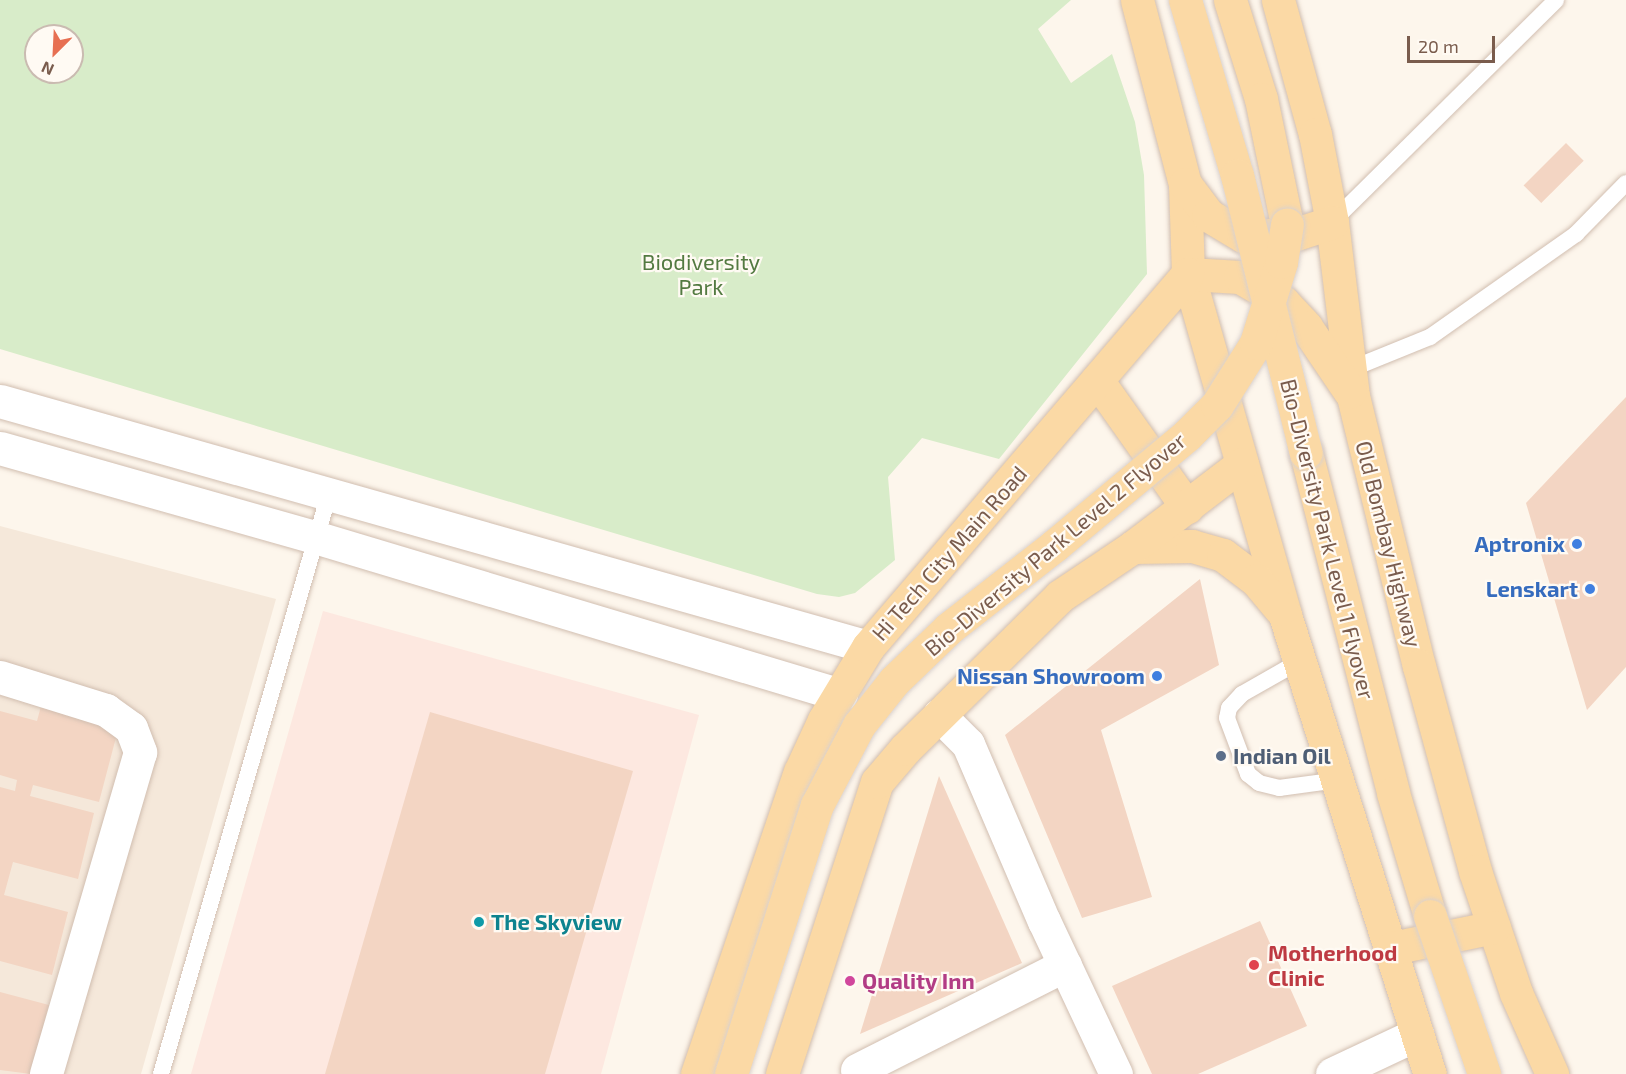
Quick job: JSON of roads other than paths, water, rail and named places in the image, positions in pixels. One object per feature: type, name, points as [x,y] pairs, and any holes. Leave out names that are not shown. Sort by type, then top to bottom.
[{"type":"main road","points":[[1137,0],[1185,184],[1188,274],[1285,615],[1430,1074]]},
{"type":"main road","name":"Bio-Diversity Park Level 1 Flyover","points":[[1185,0],[1237,175],[1393,793],[1484,1074]]},
{"type":"main road","name":"Bio-Diversity Park Level 2 Flyover","points":[[730,1074],[818,806],[859,725],[894,681],[949,628],[1187,435],[1216,405],[1256,343],[1281,262],[1287,224],[1261,99],[1230,0]]},
{"type":"main road","name":"Old Bombay Highway","points":[[1278,0],[1315,134],[1332,222],[1352,383],[1419,666],[1494,927],[1516,993],[1552,1074]]},
{"type":"main road","points":[[1185,184],[1208,215],[1243,236],[1296,234],[1332,222]]},
{"type":"main road","points":[[1188,274],[1240,277],[1283,302],[1352,383]]},
{"type":"main road","name":"Hi Tech City Main Road","points":[[697,1074],[800,772],[868,647],[1188,274]]},
{"type":"main road","points":[[1097,380],[1187,507]]},
{"type":"main road","points":[[782,1074],[877,782],[939,715],[1060,596],[1133,547],[1242,464]]},
{"type":"main road","points":[[1133,547],[1192,546],[1223,555],[1256,580],[1285,615]]},
{"type":"main road","points":[[1392,948],[1494,927]]},
{"type":"street","points":[[0,401],[868,647]]},
{"type":"street","points":[[0,448],[318,538],[841,695]]},
{"type":"street","points":[[0,677],[106,710],[131,728],[140,752],[46,1074]]},
{"type":"street","points":[[939,715],[969,744],[1065,965],[1116,1074]]},
{"type":"street","points":[[857,1070],[1065,965]]},
{"type":"street","points":[[1332,1074],[1417,1034]]},
{"type":"lane","points":[[1332,222],[1556,0]]},
{"type":"lane","points":[[1352,383],[1430,337],[1576,234],[1626,183]]},
{"type":"lane","points":[[161,1074],[329,494]]},
{"type":"lane","points":[[1300,661],[1242,694],[1229,708],[1227,718],[1248,774],[1259,783],[1279,788],[1339,780]]},
{"type":"place","name":"Aptronix","points":[[1577,544]]},
{"type":"place","name":"Lenskart","points":[[1590,589]]},
{"type":"place","name":"Nissan Showroom","points":[[1157,676]]},
{"type":"place","name":"Indian Oil","points":[[1221,756]]},
{"type":"place","name":"The Skyview","points":[[479,922]]},
{"type":"place","name":"Motherhood Clinic","points":[[1254,965]]},
{"type":"place","name":"Quality Inn","points":[[850,981]]},
{"type":"park label","name":"Biodiversity Park","points":[[701,274]]}]
